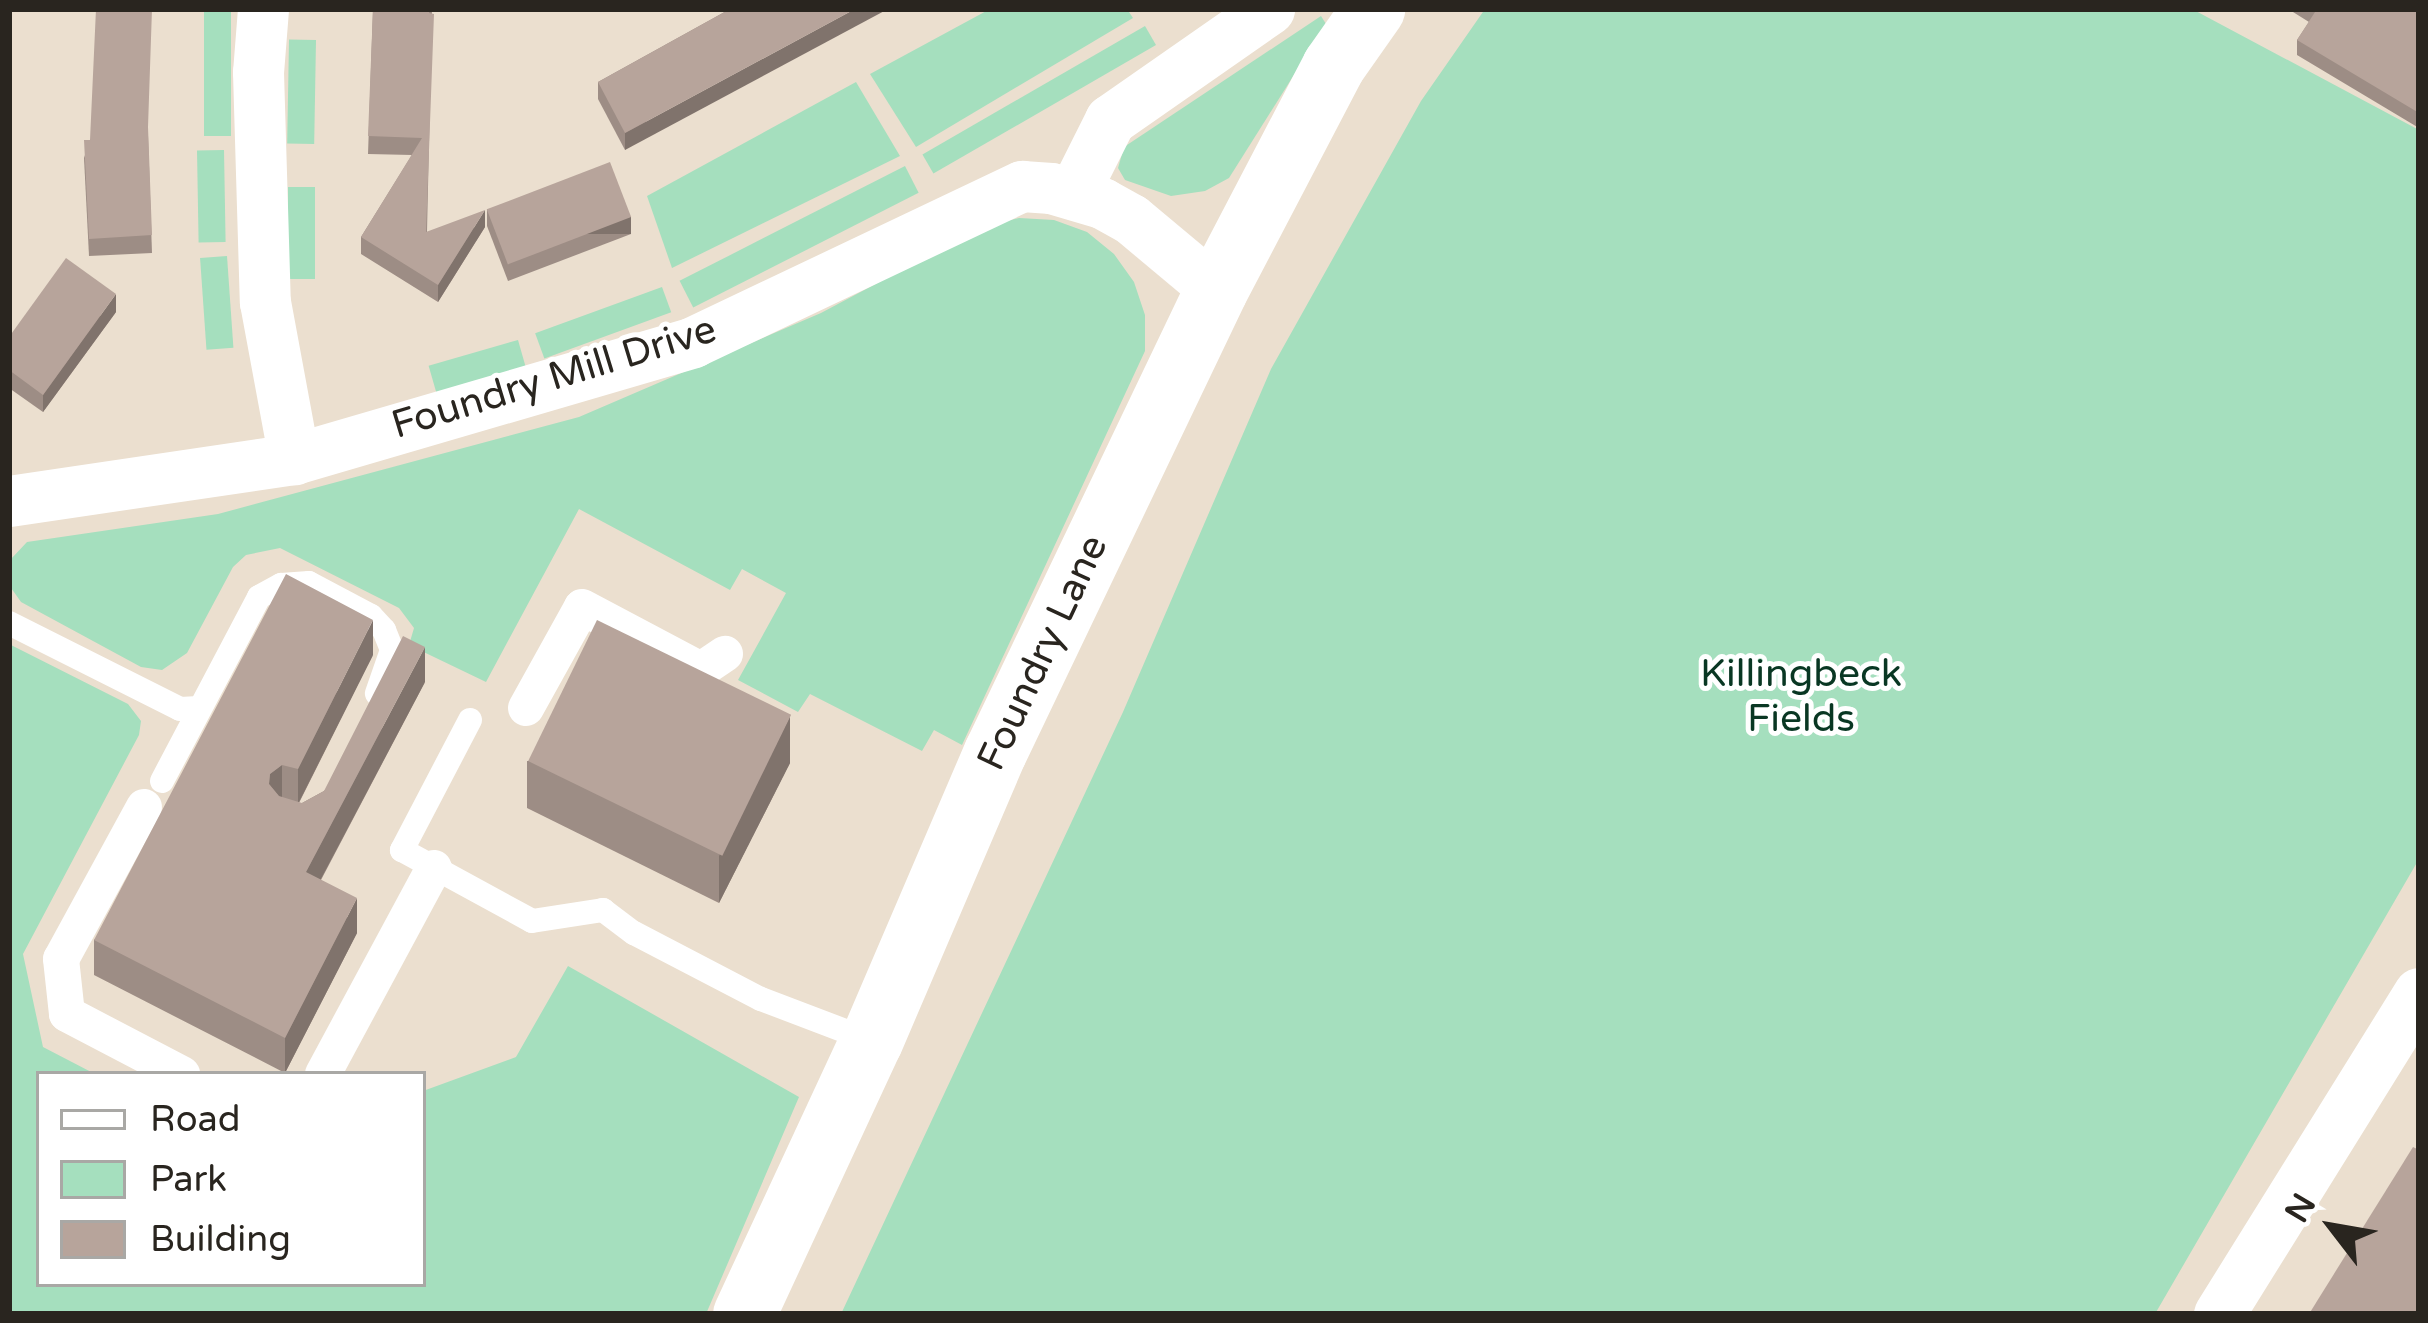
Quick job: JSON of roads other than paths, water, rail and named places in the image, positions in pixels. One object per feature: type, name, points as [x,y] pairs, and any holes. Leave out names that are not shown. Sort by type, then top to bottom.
[{"type":"street","points":[[263,9],[258,72],[266,302],[293,458]]},
{"type":"street","points":[[1073,194],[1110,120],[1268,9]]},
{"type":"street","name":"Foundry Lane","points":[[744,1314],[872,1041],[995,752],[1216,290],[1333,66],[1373,9]]},
{"type":"street","name":"Foundry Mill Drive","points":[[9,501],[293,458],[693,341],[1022,185],[1073,194],[1131,219],[1216,290]]},
{"type":"street","points":[[526,708],[582,607],[701,670],[725,654]]},
{"type":"street","points":[[153,794],[61,959],[67,1014],[176,1071]]},
{"type":"street","points":[[325,1071],[434,868]]},
{"type":"street","points":[[2218,1314],[2419,993]]},
{"type":"lane","points":[[153,794],[259,597],[281,585],[309,583],[371,616],[391,645],[381,684],[360,723]]},
{"type":"lane","points":[[9,622],[180,709],[199,708]]},
{"type":"lane","points":[[470,720],[402,850],[532,921],[604,910],[634,933],[761,999],[872,1041]]},
{"type":"park label","name":"Killingbeck Fields","points":[[1801,698]]}]
